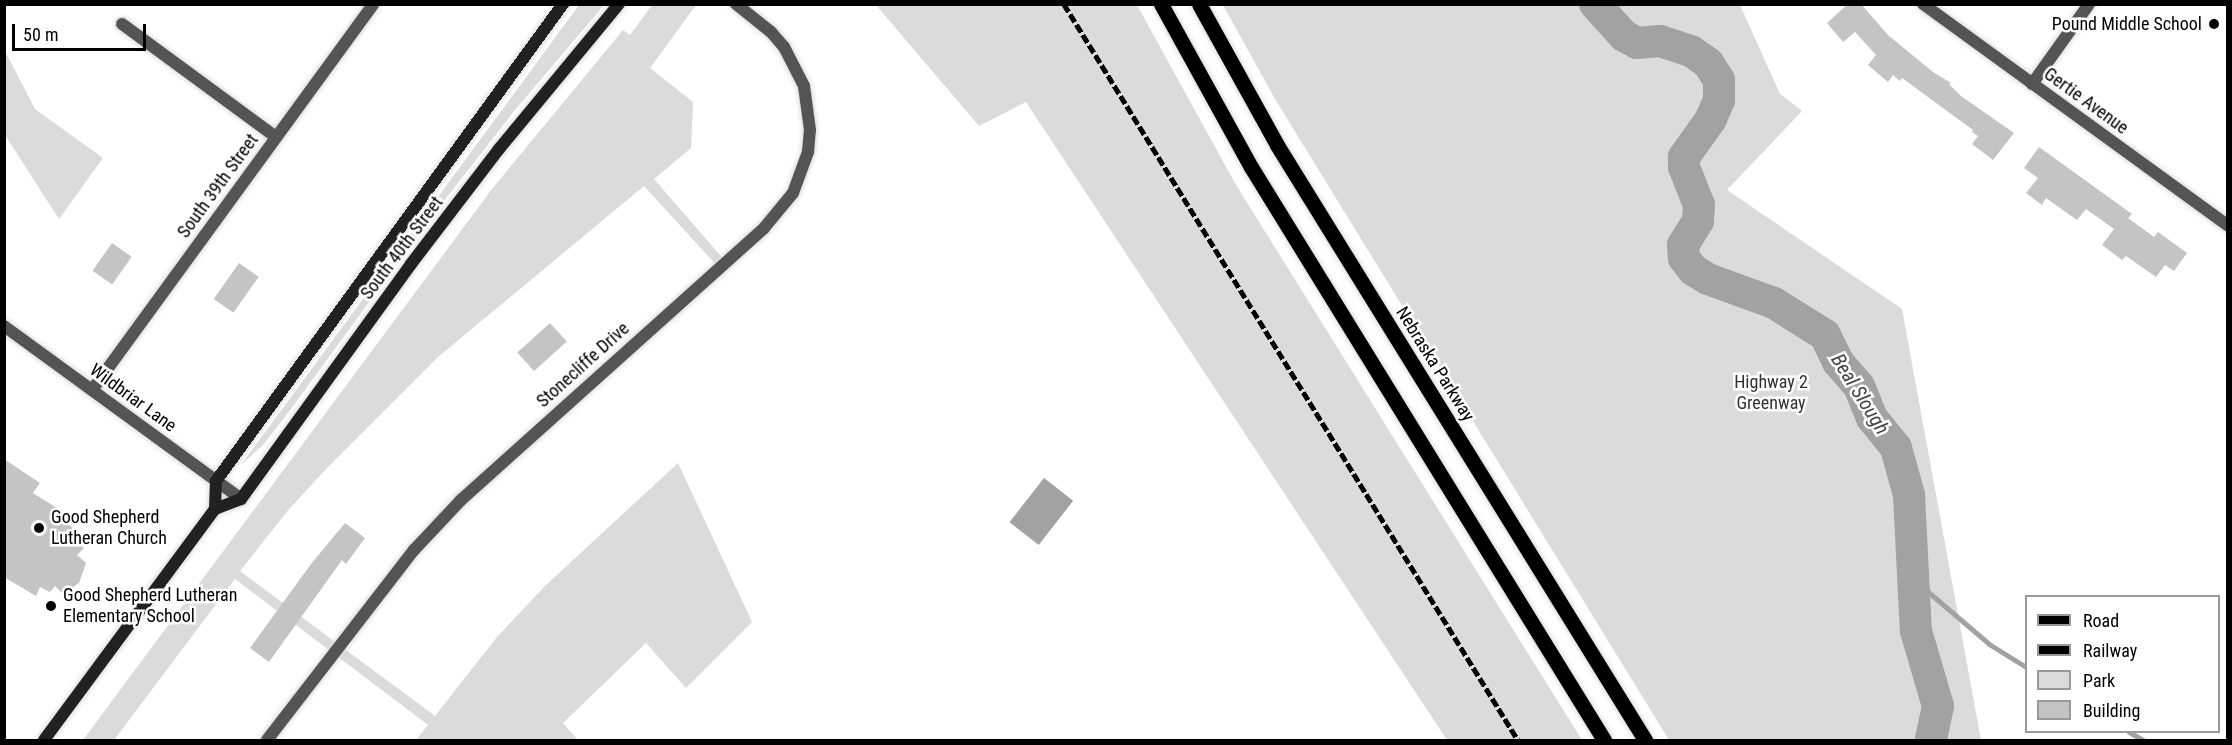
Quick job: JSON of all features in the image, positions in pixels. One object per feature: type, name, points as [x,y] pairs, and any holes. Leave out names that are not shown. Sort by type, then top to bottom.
[{"type":"main road","name":"South 40th Street","points":[[216,481],[563,4]]},
{"type":"main road","name":"South 40th Street","points":[[241,499],[411,264],[499,149],[619,4]]},
{"type":"main road","points":[[1161,4],[1251,167],[1604,741]]},
{"type":"main road","name":"Nebraska Parkway","points":[[1199,4],[1277,145],[1645,741]]},
{"type":"main road","points":[[215,509],[216,481]]},
{"type":"main road","points":[[44,741],[215,509],[241,499]]},
{"type":"street","name":"South 39th Street","points":[[92,390],[373,4]]},
{"type":"street","name":"Stonecliffe Drive","points":[[267,741],[414,550],[460,500],[764,228],[793,193],[808,152],[810,130],[804,86],[784,47],[771,32],[736,4]]},
{"type":"street","name":"Gertie Avenue","points":[[1923,4],[2228,226]]},
{"type":"street","points":[[2032,84],[2089,4]]},
{"type":"street","points":[[123,24],[276,137]]},
{"type":"street","name":"Wildbriar Lane","points":[[4,326],[241,499]]},
{"type":"green space","points":[[579,5],[604,5],[515,110],[432,216],[263,445],[241,465]]},
{"type":"green space","points":[[652,5],[696,5],[650,68],[693,102],[691,148],[654,179],[726,262],[719,268],[644,186],[438,357],[289,509],[240,571],[435,716],[497,637],[545,586],[678,463],[752,622],[686,688],[646,643],[563,723],[578,740],[416,740],[428,725],[235,579],[114,740],[83,740],[492,189],[623,30],[630,35]]},
{"type":"green space","points":[[876,5],[1137,5],[1236,185],[1582,740],[1447,740],[1026,102],[979,126]]},
{"type":"green space","name":"Highway 2 Greenway","points":[[1223,5],[1740,5],[1780,94],[1802,111],[1727,190],[1902,309],[1981,740],[1669,740],[1275,99]]},
{"type":"green space","points":[[5,51],[35,109],[103,158],[59,219],[5,135]]},
{"type":"shaded area","points":[[1044,478],[1073,501],[1039,545],[1010,522]]},
{"type":"building","points":[[1848,4],[1861,4],[1888,35],[1933,72],[1951,83],[1949,84],[1961,96],[2014,133],[1993,160],[1972,144],[1978,136],[1972,132],[1973,130],[1902,78],[1900,81],[1893,75],[1888,82],[1868,65],[1876,55],[1855,32],[1843,42],[1827,23]]},
{"type":"building","points":[[2039,147],[2132,214],[2128,218],[2154,237],[2158,232],[2187,253],[2174,271],[2165,265],[2156,277],[2126,256],[2122,260],[2102,245],[2114,229],[2086,209],[2077,220],[2046,198],[2042,205],[2026,193],[2038,178],[2024,168]]},
{"type":"building","points":[[112,243],[132,257],[112,285],[92,271]]},
{"type":"building","points":[[239,263],[259,277],[233,313],[214,299]]},
{"type":"building","points":[[550,323],[567,342],[534,371],[517,352]]},
{"type":"building","name":"Good Shepherd Lutheran Church","points":[[4,459],[40,483],[33,493],[57,508],[54,513],[83,536],[77,542],[84,548],[77,555],[86,563],[79,583],[63,594],[55,586],[50,592],[40,587],[36,596],[4,577]]},
{"type":"building","points":[[345,523],[365,538],[346,564],[342,560],[269,662],[250,648],[311,564]]},
{"type":"waterway","name":"Beal Slough","points":[[1595,4],[1624,36],[1637,43],[1660,41],[1691,51],[1708,63],[1719,80],[1719,100],[1711,119],[1684,157],[1684,167],[1699,205],[1698,221],[1683,245],[1684,258],[1693,270],[1708,279],[1774,303],[1825,335],[1838,362],[1859,386],[1872,418],[1896,448],[1909,495],[1916,631],[1938,706],[1931,740]]},
{"type":"waterway","points":[[1913,579],[1989,644],[2025,666]]},
{"type":"waterway","points":[[2131,733],[2143,740]]},
{"type":"railway","points":[[1064,4],[1518,740]]},
{"type":"place","name":"Pound Middle School","points":[[2214,24]]},
{"type":"place","name":"Good Shepherd Lutheran Church","points":[[39,528]]},
{"type":"place","name":"Good Shepherd Lutheran Elementary School","points":[[51,606]]}]
